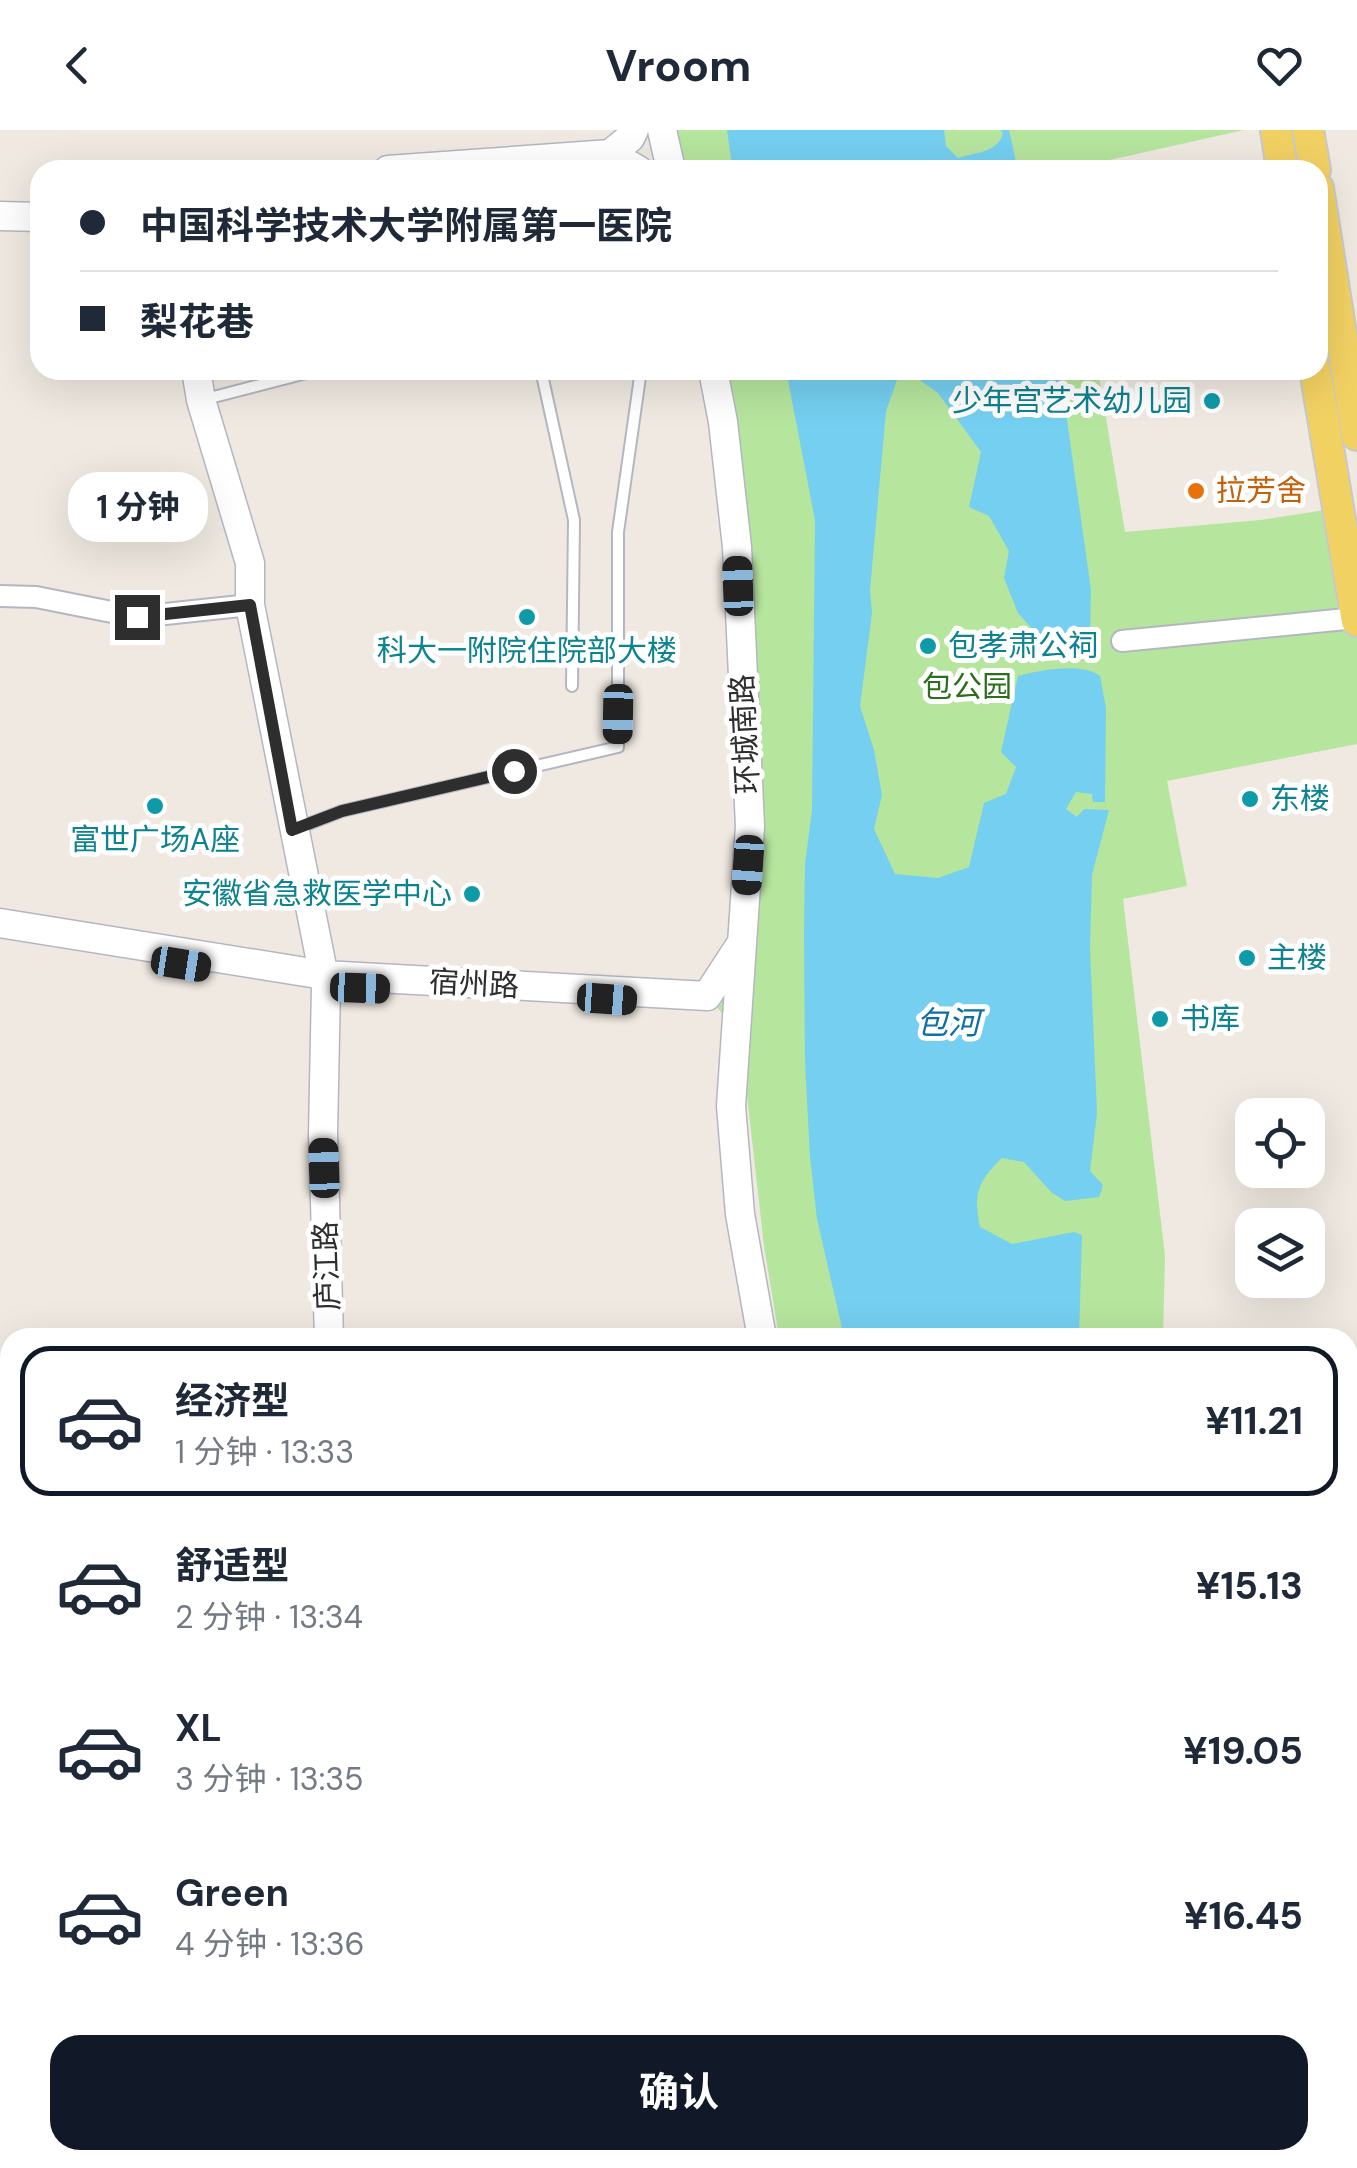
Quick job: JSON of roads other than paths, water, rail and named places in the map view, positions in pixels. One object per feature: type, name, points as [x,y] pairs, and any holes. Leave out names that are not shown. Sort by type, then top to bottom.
[{"type":"main road","points":[[1276,130],[1280,160]]},
{"type":"main road","points":[[1308,130],[1312,160]]},
{"type":"main road","points":[[1328,251],[1357,435]]},
{"type":"main road","points":[[1317,380],[1357,620]]},
{"type":"street","points":[[583,160],[610,154],[634,130]]},
{"type":"street","points":[[662,130],[669,160]]},
{"type":"street","points":[[610,154],[620,160]]},
{"type":"street","points":[[0,216],[30,217]]},
{"type":"street","name":"庐江路","points":[[198,380],[250,563],[250,605],[325,981],[323,1134],[329,1328]]},
{"type":"street","name":"环城南路","points":[[715,380],[737,547],[750,826],[731,1106],[740,1214],[760,1328]]},
{"type":"street","points":[[0,596],[36,598],[137,617],[250,605]]},
{"type":"street","points":[[1122,642],[1357,620]]},
{"type":"street","name":"宿州路","points":[[0,923],[325,981],[707,996],[743,942]]},
{"type":"street","name":"宿州路","points":[[0,936],[325,981],[715,1005],[735,1025]]},
{"type":"lane","points":[[201,400],[279,380]]},
{"type":"lane","points":[[543,380],[574,520],[572,686]]},
{"type":"lane","points":[[292,830],[342,811],[618,747],[618,532],[640,380]]},
{"type":"water","points":[[727,130],[944,130],[946,146],[958,158],[992,148],[1001,139],[1000,130],[1009,130],[1016,160],[731,160]]},
{"type":"water","name":"包河","points":[[788,380],[897,380],[886,411],[870,590],[872,613],[860,706],[874,750],[882,795],[874,829],[895,874],[938,878],[969,867],[984,803],[1006,794],[1016,767],[1001,752],[1018,676],[1072,668],[1100,676],[1106,708],[1105,802],[1093,802],[1092,794],[1076,792],[1066,809],[1077,817],[1084,809],[1109,810],[1092,875],[1090,949],[1097,1113],[1090,1171],[1103,1185],[1099,1197],[1065,1201],[1051,1192],[1024,1162],[1002,1158],[983,1181],[977,1206],[980,1227],[1012,1244],[1074,1232],[1082,1235],[1079,1328],[842,1328],[817,1219],[805,1062],[805,864],[812,810],[815,520]]},
{"type":"water","name":"包河","points":[[920,380],[1061,380],[1091,590],[1090,634],[1043,641],[1018,613],[1004,578],[1009,551],[989,516],[969,507],[981,452],[938,393]]},
{"type":"place","name":"少年宫艺术幼儿园","points":[[1212,401]]},
{"type":"place","name":"拉芳舍","points":[[1196,491]]},
{"type":"place","name":"科大一附院住院部大楼","points":[[527,617]]},
{"type":"place","name":"包孝肃公祠","points":[[928,646]]},
{"type":"place","name":"东楼","points":[[1250,799]]},
{"type":"place","name":"富世广场A座","points":[[155,806]]},
{"type":"place","name":"安徽省急救医学中心","points":[[472,894]]},
{"type":"place","name":"主楼","points":[[1247,958]]},
{"type":"place","name":"书库","points":[[1160,1019]]},
{"type":"park label","name":"包公园","points":[[967,687]]}]
